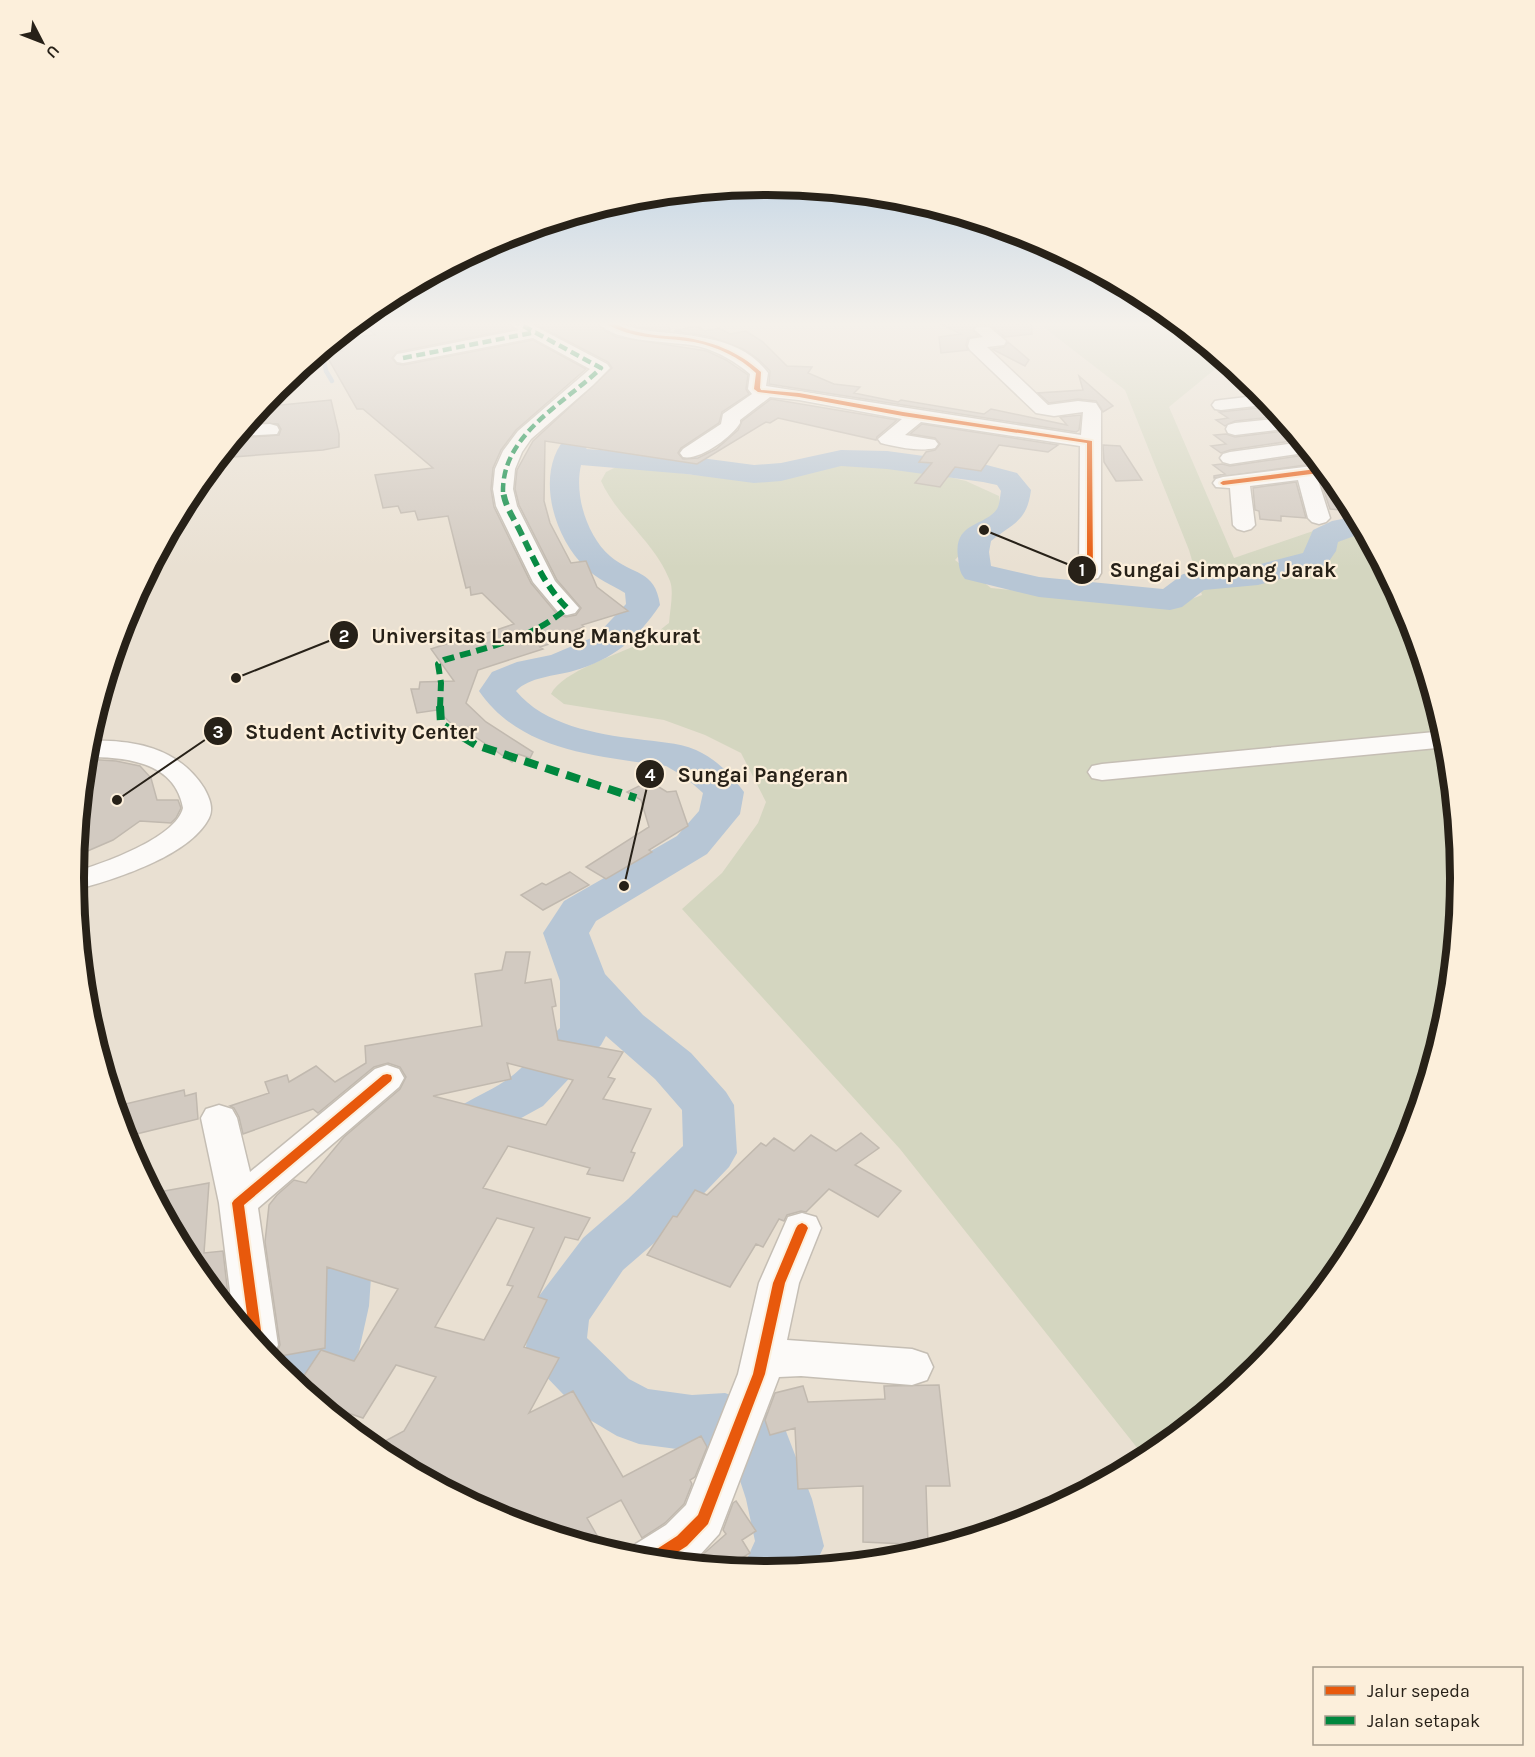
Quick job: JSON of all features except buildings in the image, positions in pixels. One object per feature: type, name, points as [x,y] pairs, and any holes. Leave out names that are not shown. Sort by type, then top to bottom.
[{"type":"street","points":[[561,404],[520,440],[506,467],[503,489],[508,511],[544,584],[567,608]]},
{"type":"street","points":[[690,453],[728,428],[731,423],[730,418],[749,404]]},
{"type":"street","points":[[853,404],[1090,442]]},
{"type":"street","points":[[1038,404],[1050,411],[1075,406],[1090,407],[1092,411],[1090,573]]},
{"type":"street","points":[[1221,405],[1233,404]]},
{"type":"street","points":[[918,416],[888,439],[928,444]]},
{"type":"street","points":[[1235,429],[1277,424]]},
{"type":"street","points":[[252,431],[270,430]]},
{"type":"street","points":[[1230,458],[1298,448]]},
{"type":"street","points":[[1244,525],[1231,483],[1316,471],[1319,518]]},
{"type":"street","points":[[1102,772],[1437,740]]},
{"type":"street","points":[[84,878],[113,869],[163,844],[194,820],[198,811],[191,787],[160,760],[149,755],[96,749]]},
{"type":"street","points":[[238,1203],[387,1078]]},
{"type":"street","points":[[219,1118],[238,1203],[254,1329]]},
{"type":"street","points":[[663,1554],[682,1541],[703,1519],[760,1367],[779,1283],[802,1228]]},
{"type":"street","points":[[760,1367],[801,1358],[912,1367]]},
{"type":"green space","points":[[1131,404],[1173,404],[1169,407],[1234,558],[1348,519],[1381,576],[1399,617],[1428,702],[1438,745],[1450,834],[1450,923],[1438,1012],[1415,1098],[1381,1181],[1359,1220],[1310,1295],[1251,1362],[1184,1421],[1140,1451],[900,1149],[682,909],[722,873],[758,823],[766,802],[741,753],[705,735],[664,720],[564,704],[551,694],[567,678],[592,664],[643,642],[669,623],[672,590],[670,581],[655,554],[617,507],[601,481],[606,472],[614,468],[639,467],[693,475],[756,479],[806,472],[830,465],[923,471],[966,481],[999,496],[1001,510],[955,560],[991,588],[1170,607],[1202,595],[1189,550]]},
{"type":"waterway","points":[[569,456],[576,443],[592,430],[624,418]]},
{"type":"waterway","points":[[569,456],[686,465],[754,474],[781,472],[841,458],[887,460],[983,473],[1007,479],[1016,490],[1015,501],[1008,515],[976,537],[973,552],[976,572],[1039,587],[1170,600],[1195,581],[1258,575],[1314,560],[1320,551],[1324,537],[1352,526]]},
{"type":"waterway","points":[[569,456],[565,470],[565,487],[568,505],[580,538],[588,552],[598,562],[641,589],[643,605],[608,643],[562,663],[530,670],[505,680],[497,691],[521,716],[538,725],[596,744],[681,758],[704,772],[724,792],[719,814],[692,845],[580,911],[566,933],[584,981]]},
{"type":"waterway","points":[[443,1147],[483,1115],[525,1093],[584,1033],[584,981]]},
{"type":"waterway","points":[[584,981],[626,1027],[673,1066],[708,1105],[710,1153],[648,1215],[603,1254],[560,1314],[556,1347],[607,1398],[639,1416],[692,1423],[725,1421],[759,1441],[779,1499],[790,1546],[781,1562]]},
{"type":"waterway","points":[[292,1369],[329,1351],[340,1306],[345,1249],[360,1217]]},
{"type":"marked path","points":[[559,404],[524,435],[513,451],[505,469],[503,495],[544,582],[567,608],[555,619],[526,635],[444,660],[438,664],[441,683],[441,724],[476,745],[636,798]]},
{"type":"cycle path","points":[[848,404],[1090,442],[1090,573]]},
{"type":"cycle path","points":[[1223,483],[1316,471]]},
{"type":"cycle path","points":[[255,1330],[238,1203],[387,1078]]},
{"type":"cycle path","points":[[663,1554],[682,1541],[703,1519],[759,1374],[779,1283],[802,1228]]},
{"type":"place","name":"Sungai Simpang Jarak","points":[[984,530]]},
{"type":"place","name":"Universitas Lambung Mangkurat","points":[[236,678]]},
{"type":"place","name":"Student Activity Center","points":[[117,800]]},
{"type":"place","name":"Sungai Pangeran","points":[[624,886]]}]
